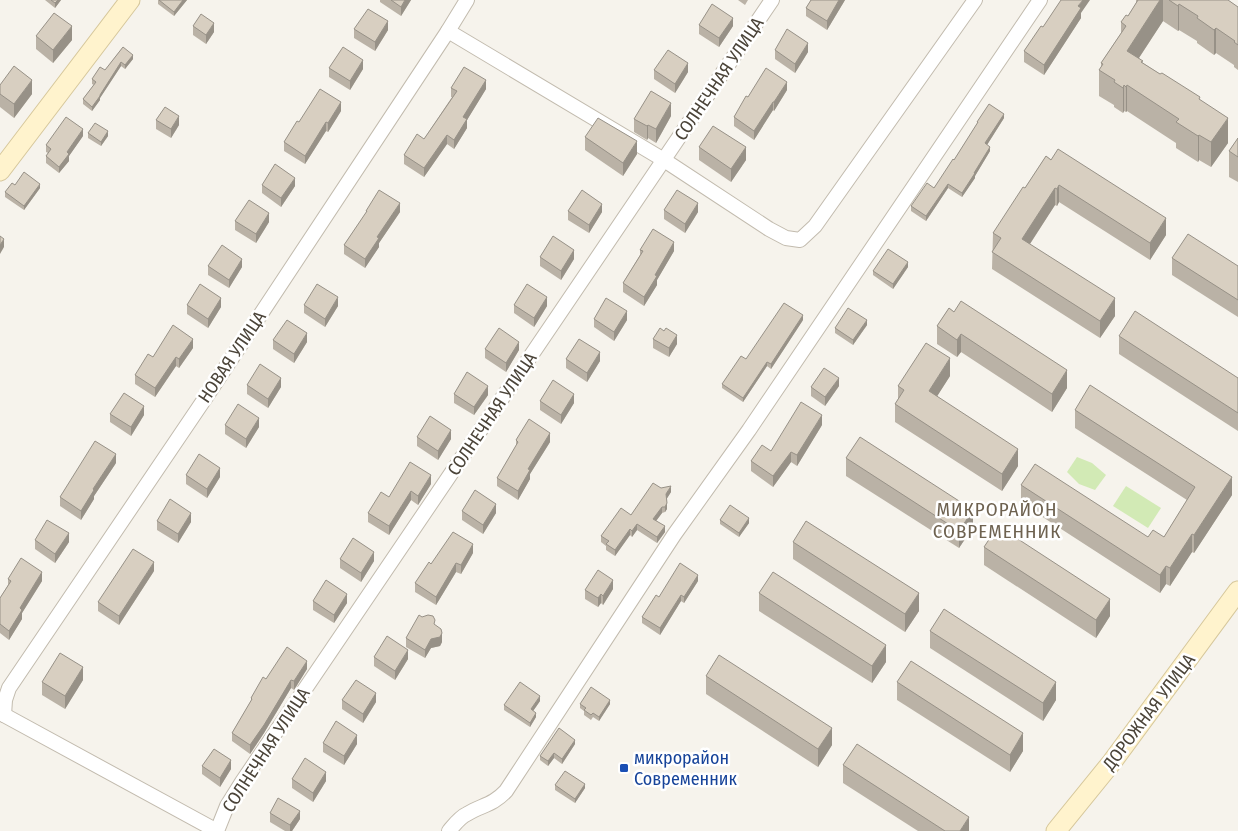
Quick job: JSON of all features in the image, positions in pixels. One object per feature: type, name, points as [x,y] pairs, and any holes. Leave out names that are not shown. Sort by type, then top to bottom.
[{"type":"main road","points":[[0,171],[130,0]]},
{"type":"main road","name":"ДОРОЖНАЯ УЛИЦА","points":[[1056,831],[1112,762],[1238,591]]},
{"type":"street","name":"НОВАЯ УЛИЦА","points":[[2,716],[9,688],[202,402],[467,0]]},
{"type":"street","name":"СОЛНЕЧНАЯ УЛИЦА","points":[[217,831],[227,806],[242,782],[772,0]]},
{"type":"street","points":[[448,31],[664,160],[769,229],[786,238],[800,240],[815,226],[974,0]]},
{"type":"street","points":[[450,831],[466,814],[499,799],[506,791],[674,535],[760,414],[1040,0]]},
{"type":"street","points":[[2,716],[217,831]]},
{"type":"green space","points":[[1077,457],[1092,463],[1106,475],[1095,490],[1079,484],[1067,472]]},
{"type":"green space","points":[[1126,486],[1161,508],[1148,528],[1113,506]]},
{"type":"building","points":[[159,0],[183,0],[174,12]]},
{"type":"building","points":[[391,0],[405,0],[401,7]]},
{"type":"building","points":[[811,0],[839,0],[827,21],[806,8]]},
{"type":"building","points":[[1061,0],[1083,0],[1078,6],[1081,8],[1044,65],[1024,51]]},
{"type":"building","points":[[1138,0],[1160,0],[1127,51],[1160,74],[1162,73],[1200,97],[1199,99],[1228,118],[1211,142],[1176,122],[1179,119],[1127,85],[1126,87],[1124,85],[1123,88],[1114,82],[1115,80],[1099,70],[1103,64],[1101,63],[1126,26],[1121,22],[1126,15],[1128,16]]},
{"type":"building","points":[[1169,0],[1228,0],[1238,7],[1238,45],[1216,28],[1214,30],[1197,18],[1198,16]]},
{"type":"building","points":[[712,4],[733,18],[719,38],[699,25]]},
{"type":"building","points":[[368,9],[388,21],[375,42],[354,29]]},
{"type":"building","points":[[54,13],[72,26],[53,50],[36,36]]},
{"type":"building","points":[[201,14],[214,23],[206,35],[193,26]]},
{"type":"building","points":[[787,29],[808,43],[795,64],[775,50]]},
{"type":"building","points":[[123,47],[133,55],[125,65],[121,62],[92,107],[83,99],[96,82],[92,79],[100,67],[105,70]]},
{"type":"building","points":[[343,47],[363,60],[350,81],[329,68]]},
{"type":"building","points":[[668,50],[688,63],[675,84],[654,70]]},
{"type":"building","points":[[14,66],[32,80],[14,104],[0,94],[0,85]]},
{"type":"building","points":[[464,67],[486,80],[463,117],[467,119],[454,140],[447,135],[424,168],[404,155],[417,134],[424,139],[457,91],[451,88]]},
{"type":"building","points":[[766,68],[787,82],[754,131],[734,117]]},
{"type":"building","points":[[320,89],[341,102],[305,156],[284,142]]},
{"type":"building","points":[[651,91],[671,103],[656,129],[634,119]]},
{"type":"building","points":[[989,104],[1004,114],[985,143],[990,147],[962,193],[948,184],[926,216],[911,206],[927,183],[934,188]]},
{"type":"building","points":[[165,107],[179,116],[171,129],[156,120]]},
{"type":"building","points":[[66,117],[83,129],[67,152],[69,154],[59,167],[46,156],[51,149],[46,145]]},
{"type":"building","points":[[598,118],[637,141],[623,163],[585,137]]},
{"type":"building","points":[[95,123],[108,131],[101,142],[88,133]]},
{"type":"building","points":[[713,126],[746,147],[731,169],[699,147]]},
{"type":"building","points":[[1238,138],[1238,157],[1229,151]]},
{"type":"building","points":[[1058,149],[1166,218],[1150,243],[1059,185],[1057,189],[1055,188],[1022,239],[1115,298],[1100,321],[992,252],[1001,238],[993,233],[1046,156],[1051,160]]},
{"type":"building","points":[[275,164],[295,178],[281,198],[262,185]]},
{"type":"building","points":[[24,172],[40,184],[24,206],[5,192],[12,183],[15,185]]},
{"type":"building","points":[[379,190],[400,203],[365,259],[344,245]]},
{"type":"building","points":[[582,190],[602,204],[589,225],[568,211]]},
{"type":"building","points":[[677,190],[698,203],[685,224],[664,210]]},
{"type":"building","points":[[249,200],[269,213],[256,234],[235,221]]},
{"type":"building","points":[[653,229],[674,242],[644,297],[623,283],[643,251],[640,250]]},
{"type":"building","points":[[1188,234],[1238,266],[1238,300],[1172,258]]},
{"type":"building","points":[[0,236],[4,239],[0,245]]},
{"type":"building","points":[[553,236],[574,250],[561,271],[540,257]]},
{"type":"building","points":[[222,245],[242,259],[229,280],[208,266]]},
{"type":"building","points":[[888,249],[908,262],[893,284],[873,271]]},
{"type":"building","points":[[200,284],[221,298],[208,319],[187,305]]},
{"type":"building","points":[[317,284],[338,297],[325,319],[304,305]]},
{"type":"building","points":[[527,284],[547,297],[534,318],[514,305]]},
{"type":"building","points":[[606,298],[627,311],[614,332],[594,319]]},
{"type":"building","points":[[961,301],[1067,370],[1052,394],[961,334],[957,340],[937,326],[949,308],[954,312]]},
{"type":"building","points":[[784,303],[803,315],[771,364],[767,362],[743,398],[722,384],[741,356],[746,359]]},
{"type":"building","points":[[848,308],[867,320],[853,340],[835,328]]},
{"type":"building","points":[[1135,311],[1238,378],[1238,413],[1119,336]]},
{"type":"building","points":[[287,320],[307,333],[294,354],[273,340]]},
{"type":"building","points":[[173,325],[193,339],[179,359],[176,357],[155,388],[135,375],[148,354],[153,357]]},
{"type":"building","points":[[499,328],[519,342],[506,363],[485,349]]},
{"type":"building","points":[[660,328],[664,331],[666,328],[677,335],[669,348],[653,339]]},
{"type":"building","points":[[579,339],[600,352],[587,373],[566,359]]},
{"type":"building","points":[[926,343],[950,358],[929,391],[1018,449],[1002,474],[895,404],[904,390],[898,386]]},
{"type":"building","points":[[260,364],[281,378],[268,399],[247,385]]},
{"type":"building","points":[[824,368],[839,378],[825,397],[811,387]]},
{"type":"building","points":[[467,372],[488,386],[474,407],[454,394]]},
{"type":"building","points":[[553,380],[574,394],[561,415],[540,401]]},
{"type":"building","points":[[1090,385],[1232,477],[1170,568],[1166,566],[1160,575],[1021,485],[1035,464],[1148,537],[1153,530],[1164,537],[1195,487],[1075,410]]},
{"type":"building","points":[[124,393],[144,406],[131,427],[110,414]]},
{"type":"building","points":[[801,402],[822,415],[797,455],[791,452],[773,476],[751,461],[762,445],[771,451]]},
{"type":"building","points":[[238,404],[259,418],[246,439],[225,425]]},
{"type":"building","points":[[430,416],[451,430],[438,451],[417,437]]},
{"type":"building","points":[[529,419],[550,433],[528,469],[530,470],[518,491],[497,478]]},
{"type":"building","points":[[860,437],[973,510],[959,531],[846,458]]},
{"type":"building","points":[[95,441],[116,454],[81,511],[60,497]]},
{"type":"building","points":[[199,454],[220,468],[207,489],[186,475]]},
{"type":"building","points":[[410,462],[431,475],[418,496],[411,491],[389,526],[368,513],[381,492],[389,497]]},
{"type":"building","points":[[653,483],[661,488],[671,486],[666,494],[667,503],[665,507],[662,507],[653,519],[665,526],[657,537],[637,524],[632,531],[630,529],[615,550],[606,544],[609,541],[601,536],[621,508],[631,515]]},
{"type":"building","points":[[475,490],[496,504],[483,525],[462,511]]},
{"type":"building","points":[[170,499],[191,513],[178,534],[157,521]]},
{"type":"building","points":[[730,505],[749,518],[739,533],[720,520]]},
{"type":"building","points":[[47,520],[69,533],[55,554],[35,540]]},
{"type":"building","points":[[806,521],[919,593],[905,614],[793,542]]},
{"type":"building","points":[[998,526],[1110,599],[1096,620],[984,547]]},
{"type":"building","points":[[453,532],[473,544],[461,565],[456,563],[436,597],[415,583]]},
{"type":"building","points":[[353,538],[374,552],[361,573],[340,559]]},
{"type":"building","points":[[133,549],[154,562],[119,616],[98,602]]},
{"type":"building","points":[[21,558],[42,572],[20,608],[22,610],[9,631],[0,624],[0,598],[11,581],[8,579]]},
{"type":"building","points":[[680,563],[698,575],[684,597],[681,595],[660,628],[642,617],[656,595],[659,597]]},
{"type":"building","points":[[598,570],[613,580],[603,596],[601,594],[598,598],[585,590]]},
{"type":"building","points":[[773,572],[886,645],[872,666],[759,593]]},
{"type":"building","points":[[326,580],[347,594],[334,615],[313,601]]},
{"type":"building","points":[[944,609],[1056,682],[1043,703],[930,631]]},
{"type":"building","points":[[419,615],[422,617],[433,616],[434,624],[441,629],[442,633],[440,637],[431,639],[425,650],[406,638]]},
{"type":"building","points":[[387,636],[408,650],[395,671],[374,657]]},
{"type":"building","points":[[287,647],[307,661],[294,681],[291,680],[250,745],[232,733],[263,677],[266,679]]},
{"type":"building","points":[[60,653],[83,667],[65,696],[42,682]]},
{"type":"building","points":[[719,655],[832,728],[818,749],[706,676]]},
{"type":"building","points":[[911,661],[1023,733],[1010,755],[897,682]]},
{"type":"building","points":[[356,680],[376,693],[363,714],[342,700]]},
{"type":"building","points":[[520,682],[540,696],[531,709],[536,713],[530,723],[504,705]]},
{"type":"building","points":[[591,687],[610,700],[599,717],[593,713],[591,715],[580,704]]},
{"type":"building","points":[[336,721],[357,735],[344,756],[323,743]]},
{"type":"building","points":[[559,728],[575,740],[562,759],[554,753],[548,761],[540,756]]},
{"type":"building","points":[[857,744],[969,817],[960,831],[945,831],[843,765]]},
{"type":"building","points":[[214,749],[231,760],[220,778],[202,766]]},
{"type":"building","points":[[305,758],[326,772],[313,793],[292,779]]},
{"type":"building","points":[[565,771],[585,784],[575,799],[555,785]]},
{"type":"building","points":[[278,798],[300,811],[290,825],[270,813]]},
{"type":"place","name":"микрорайон Современник","points":[[624,768]]},
{"type":"district","name":"МИКРОРАЙОН СОВРЕМЕННИК","points":[[997,520]]}]
